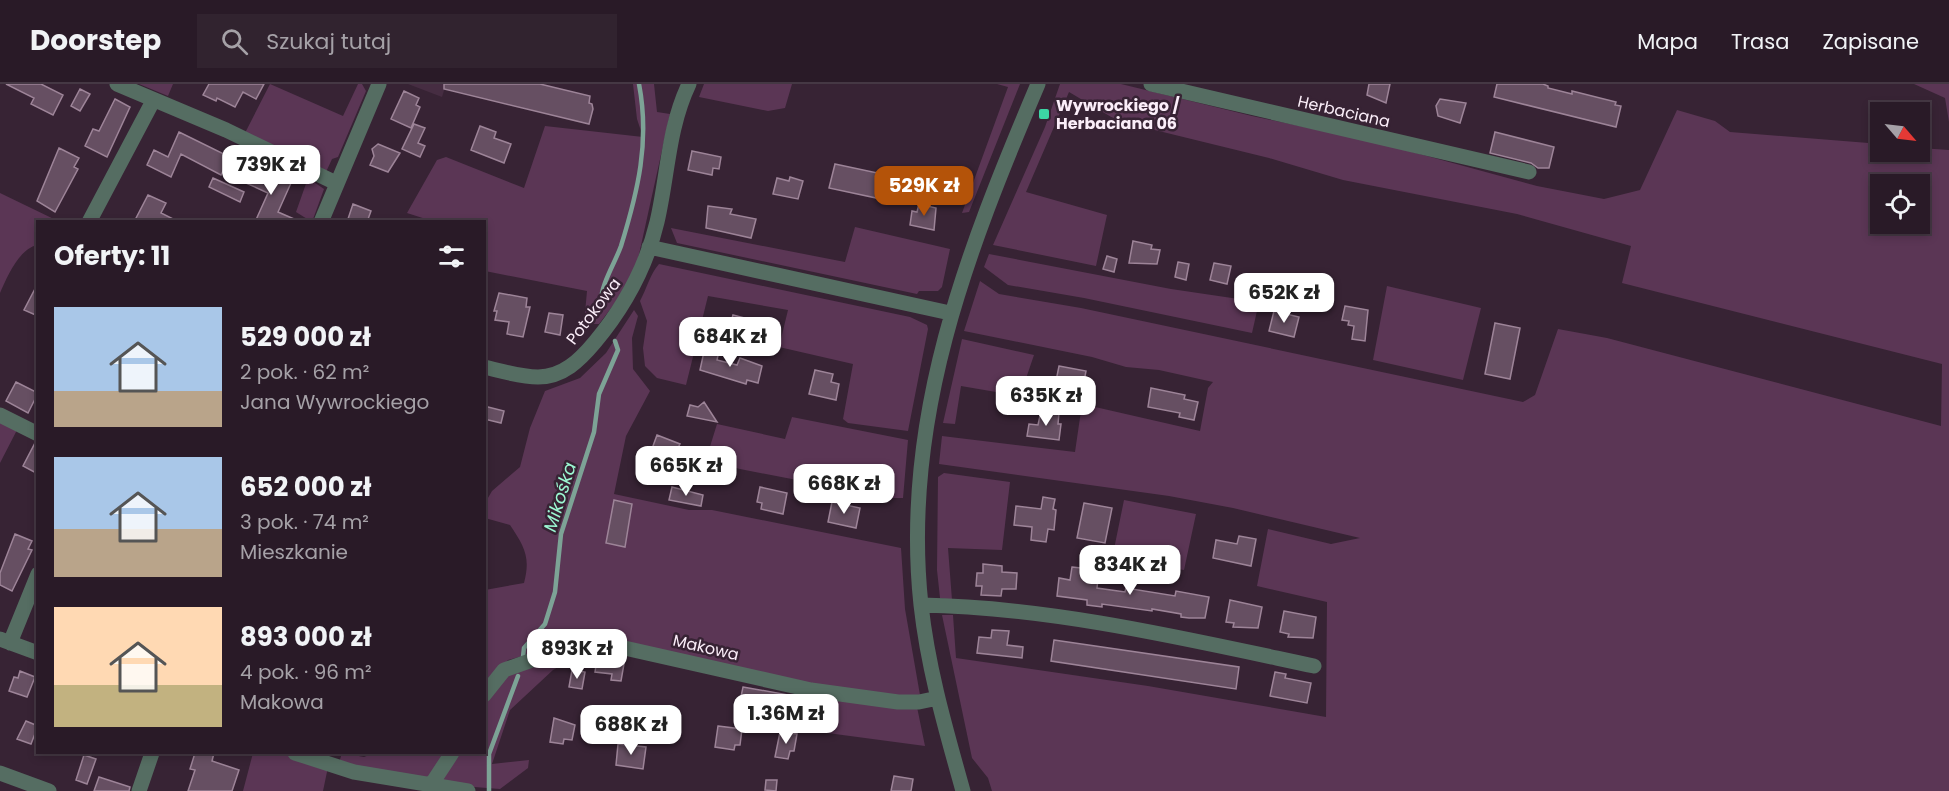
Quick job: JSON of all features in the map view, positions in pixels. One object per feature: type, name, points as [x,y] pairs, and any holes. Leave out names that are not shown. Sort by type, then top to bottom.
[{"type":"street","points":[[117,84],[226,130],[336,183]]},
{"type":"street","points":[[322,220],[379,84]]},
{"type":"street","name":"Potokowa","points":[[486,367],[539,377],[558,374],[574,364],[622,308],[640,275],[649,247],[657,220],[670,140],[689,84]]},
{"type":"street","points":[[963,791],[938,699],[921,605],[919,512],[924,438],[937,363],[950,313],[1038,84]]},
{"type":"street","name":"Herbaciana","points":[[1151,84],[1529,172]]},
{"type":"street","points":[[90,220],[153,101]]},
{"type":"street","points":[[649,247],[950,313]]},
{"type":"street","points":[[0,415],[36,433]]},
{"type":"street","points":[[36,578],[5,641],[36,652]]},
{"type":"street","points":[[921,605],[1074,621],[1197,641],[1314,666]]},
{"type":"street","name":"Makowa","points":[[486,693],[504,670],[589,640],[811,690],[898,702],[938,699]]},
{"type":"street","points":[[139,791],[152,754]]},
{"type":"street","points":[[298,754],[354,772],[468,791]]},
{"type":"street","points":[[431,785],[451,754]]},
{"type":"street","points":[[0,773],[49,791]]},
{"type":"shaded area","points":[[139,84],[173,84],[168,96]]},
{"type":"shaded area","points":[[270,84],[343,116],[358,84],[362,84],[366,91],[338,157],[332,159],[326,172],[245,133]]},
{"type":"shaded area","points":[[408,84],[446,84],[442,97]]},
{"type":"shaded area","points":[[633,84],[654,84],[657,112],[670,114],[638,259],[624,291],[599,324],[584,324],[587,291],[486,271],[486,220],[429,220],[407,213],[437,160],[446,157],[524,188],[545,126],[643,137],[637,119]]},
{"type":"shaded area","points":[[704,84],[792,84],[785,108],[768,111],[699,97]]},
{"type":"shaded area","points":[[997,84],[1020,84],[969,212],[962,213],[1008,87]]},
{"type":"shaded area","points":[[1060,84],[1121,84],[1252,116],[1372,141],[1537,186],[1604,199],[1640,190],[1677,110],[1715,121],[1730,132],[1870,143],[1870,162],[1930,162],[1930,149],[1949,150],[1949,791],[992,791],[988,778],[972,758],[942,615],[953,615],[956,658],[1148,686],[1326,717],[1327,602],[1257,586],[1268,529],[1331,544],[1360,538],[1233,508],[1169,496],[939,464],[942,436],[1075,452],[1082,404],[1200,431],[1208,388],[1213,382],[1159,370],[1126,367],[1092,357],[964,331],[980,281],[999,294],[1081,308],[1523,402],[1535,395],[1558,329],[1607,338],[1941,426],[1942,364],[1622,283],[1631,246],[1517,214],[1343,180],[1269,158],[1118,121],[1069,92],[1026,192],[1107,215],[1096,266],[993,245],[1045,127]]},
{"type":"shaded area","points":[[1914,84],[1949,84],[1949,122],[1945,98]]},
{"type":"shaded area","points":[[308,178],[324,189],[313,220],[296,212]]},
{"type":"shaded area","points":[[0,193],[56,220],[36,220],[36,246],[19,258],[0,293]]},
{"type":"shaded area","points":[[855,227],[950,249],[942,287],[938,291],[919,291],[917,294],[677,243],[671,228],[845,262]]},
{"type":"shaded area","points":[[989,254],[1171,289],[1259,302],[1252,333],[1084,298],[1008,285],[984,267]]},
{"type":"shaded area","points":[[659,264],[910,317],[927,325],[908,431],[848,423],[843,419],[853,364],[779,347],[788,310],[708,296],[686,385],[657,378],[645,366],[643,348],[647,321],[640,301]]},
{"type":"shaded area","points":[[1387,286],[1481,308],[1463,380],[1373,360]]},
{"type":"shaded area","points":[[634,310],[638,316],[632,338],[633,369],[650,391],[626,436],[614,494],[689,510],[712,510],[901,548],[905,609],[920,695],[886,696],[807,685],[588,632],[556,647],[508,660],[486,685],[486,590],[524,583],[527,566],[525,552],[510,525],[486,518],[486,501],[492,491],[520,467],[530,428],[545,391],[580,378],[606,353]]},
{"type":"shaded area","points":[[962,339],[1034,355],[1020,396],[961,386],[955,424],[943,423]]},
{"type":"shaded area","points":[[792,417],[908,440],[903,498],[890,498],[740,469],[714,462],[708,453],[717,424],[785,439]]},
{"type":"shaded area","points":[[0,421],[17,430],[0,463]]},
{"type":"shaded area","points":[[944,473],[1010,482],[1002,550],[948,548],[952,600],[940,598],[937,570],[938,477]]},
{"type":"shaded area","points":[[1124,500],[1196,514],[1184,570],[1112,559]]},
{"type":"shaded area","points":[[581,644],[591,648],[553,670],[510,710],[492,764],[529,760],[528,768],[500,789],[436,784],[454,754],[486,754],[486,704],[490,694],[498,682],[510,673],[539,659]]},
{"type":"shaded area","points":[[807,694],[917,707],[925,746],[805,730]]},
{"type":"shaded area","points":[[253,754],[286,754],[328,767],[323,791],[243,791]]},
{"type":"shaded area","points":[[342,754],[364,757],[372,754],[445,754],[432,778],[339,763]]},
{"type":"building","points":[[6,84],[41,84],[63,95],[53,115],[31,104],[34,98]]},
{"type":"building","points":[[209,84],[264,84],[256,99],[243,92],[235,107],[217,98],[216,101],[203,95]]},
{"type":"building","points":[[444,84],[540,84],[590,96],[589,103],[592,104],[593,109],[589,124],[444,89]]},
{"type":"building","points":[[1369,84],[1390,84],[1386,103],[1367,95]]},
{"type":"building","points":[[1497,84],[1543,84],[1548,88],[1572,94],[1572,91],[1616,102],[1615,105],[1621,106],[1616,127],[1494,97]]},
{"type":"building","points":[[80,89],[90,94],[80,111],[71,106]]},
{"type":"building","points":[[404,91],[419,98],[416,105],[420,107],[411,128],[391,119]]},
{"type":"building","points":[[115,99],[130,107],[107,157],[85,146],[93,129],[99,131]]},
{"type":"building","points":[[1440,99],[1466,103],[1460,123],[1438,116],[1436,106]]},
{"type":"building","points":[[414,124],[425,128],[418,143],[425,146],[420,157],[402,149]]},
{"type":"building","points":[[480,126],[496,132],[494,138],[511,144],[504,163],[471,150]]},
{"type":"building","points":[[179,132],[230,157],[221,175],[181,154],[171,177],[147,165],[154,150],[168,157]]},
{"type":"building","points":[[1495,132],[1554,147],[1549,168],[1538,168],[1531,163],[1490,153]]},
{"type":"building","points":[[378,144],[400,153],[388,172],[370,165],[374,156],[372,149]]},
{"type":"building","points":[[59,148],[79,158],[74,167],[78,169],[55,212],[37,201]]},
{"type":"building","points":[[692,151],[721,157],[719,169],[713,168],[712,175],[688,170]]},
{"type":"building","points":[[835,164],[887,175],[881,199],[829,188]]},
{"type":"building","points":[[252,168],[291,183],[278,212],[296,220],[256,220],[268,193],[246,183]]},
{"type":"building","points":[[790,177],[803,181],[798,199],[773,194],[777,178],[789,181]]},
{"type":"building","points":[[213,178],[244,192],[240,202],[209,187]]},
{"type":"building","points":[[148,195],[166,203],[161,213],[175,220],[135,220]]},
{"type":"building","points":[[353,204],[371,211],[368,220],[348,220]]},
{"type":"building","points":[[919,204],[936,208],[934,230],[910,225],[912,211],[917,212]]},
{"type":"building","points":[[708,206],[732,209],[730,214],[756,219],[751,238],[706,228]]},
{"type":"building","points":[[1133,241],[1152,245],[1151,249],[1160,250],[1157,264],[1129,263]]},
{"type":"building","points":[[1107,256],[1117,259],[1114,272],[1103,269]]},
{"type":"building","points":[[1178,262],[1189,264],[1186,280],[1175,277]]},
{"type":"building","points":[[1214,263],[1231,266],[1227,284],[1210,280]]},
{"type":"building","points":[[36,287],[36,315],[24,310]]},
{"type":"building","points":[[499,293],[527,298],[526,307],[530,307],[523,337],[507,334],[509,322],[495,320],[497,311],[494,311]]},
{"type":"building","points":[[1345,306],[1368,310],[1365,341],[1352,339],[1354,326],[1348,325],[1349,321],[1342,320]]},
{"type":"building","points":[[1274,311],[1299,317],[1294,337],[1269,331]]},
{"type":"building","points":[[549,313],[563,315],[560,335],[545,332]]},
{"type":"building","points":[[733,315],[760,322],[756,336],[729,329]]},
{"type":"building","points":[[1495,323],[1520,328],[1510,379],[1485,374]]},
{"type":"building","points":[[705,347],[719,351],[717,360],[737,365],[740,358],[762,366],[758,383],[747,380],[746,384],[700,370]]},
{"type":"building","points":[[1059,366],[1086,371],[1081,397],[1067,394],[1068,384],[1056,381]]},
{"type":"building","points":[[815,370],[833,374],[831,382],[839,384],[836,400],[809,394]]},
{"type":"building","points":[[16,382],[36,392],[28,413],[6,401]]},
{"type":"building","points":[[1151,388],[1185,395],[1184,399],[1198,402],[1194,420],[1179,417],[1180,413],[1148,407]]},
{"type":"building","points":[[704,402],[717,422],[687,416],[690,405],[698,407]]},
{"type":"building","points":[[486,406],[504,411],[501,423],[486,419]]},
{"type":"building","points":[[1041,411],[1059,413],[1058,424],[1061,424],[1059,440],[1027,436],[1029,424],[1038,425]]},
{"type":"building","points":[[657,435],[680,444],[669,464],[649,457]]},
{"type":"building","points":[[35,443],[36,443],[36,473],[23,466]]},
{"type":"building","points":[[672,487],[703,495],[701,506],[669,500]]},
{"type":"building","points":[[760,487],[787,493],[783,514],[761,509],[762,503],[757,502]]},
{"type":"building","points":[[1043,497],[1055,499],[1053,509],[1056,510],[1054,530],[1048,529],[1046,542],[1031,540],[1032,527],[1014,525],[1016,506],[1041,509]]},
{"type":"building","points":[[614,500],[632,504],[625,547],[606,543]]},
{"type":"building","points":[[832,502],[860,508],[856,528],[828,522]]},
{"type":"building","points":[[1084,503],[1112,508],[1105,543],[1077,538]]},
{"type":"building","points":[[15,534],[32,541],[28,549],[32,550],[12,591],[0,585],[0,573]]},
{"type":"building","points":[[1239,536],[1256,539],[1251,566],[1213,558],[1216,540],[1237,544]]},
{"type":"building","points":[[983,564],[1002,566],[1002,572],[1017,573],[1016,589],[1002,589],[1001,596],[981,595],[982,586],[976,586],[977,573],[983,573]]},
{"type":"building","points":[[1072,567],[1099,570],[1097,588],[1125,592],[1126,588],[1175,596],[1176,591],[1209,597],[1205,618],[1181,617],[1181,614],[1152,609],[1152,611],[1102,604],[1102,607],[1087,605],[1087,600],[1057,596],[1059,578],[1070,580]]},
{"type":"building","points":[[1230,600],[1262,607],[1258,628],[1233,627],[1234,623],[1226,622]]},
{"type":"building","points":[[1284,611],[1316,617],[1313,638],[1288,637],[1289,634],[1280,632]]},
{"type":"building","points":[[992,630],[1009,631],[1007,645],[1023,647],[1022,658],[977,653],[979,637],[991,638]]},
{"type":"building","points":[[1054,640],[1239,667],[1236,689],[1051,661]]},
{"type":"building","points":[[598,652],[625,658],[621,681],[611,680],[612,674],[595,672]]},
{"type":"building","points":[[572,670],[585,672],[582,689],[569,687]]},
{"type":"building","points":[[20,671],[35,677],[27,697],[9,691],[14,677],[18,678]]},
{"type":"building","points":[[1275,672],[1286,674],[1285,678],[1311,683],[1307,703],[1270,696]]},
{"type":"building","points":[[743,687],[794,696],[790,719],[738,711]]},
{"type":"building","points":[[554,718],[575,725],[572,740],[564,739],[563,744],[550,742]]},
{"type":"building","points":[[26,721],[36,725],[31,744],[17,739]]},
{"type":"building","points":[[718,726],[742,729],[740,745],[735,745],[734,750],[715,747]]},
{"type":"building","points":[[780,732],[797,734],[794,751],[790,751],[788,759],[775,757]]},
{"type":"building","points":[[618,744],[646,747],[643,769],[616,765]]},
{"type":"building","points":[[195,754],[214,754],[212,761],[239,770],[232,791],[188,791],[195,770],[190,769]]},
{"type":"building","points":[[84,755],[96,759],[87,784],[76,780]]},
{"type":"building","points":[[894,776],[913,779],[911,791],[891,791]]},
{"type":"building","points":[[99,777],[130,787],[129,791],[94,791]]},
{"type":"building","points":[[766,780],[777,780],[776,791],[765,790]]},
{"type":"waterway","name":"Mikośka","points":[[601,302],[606,281],[621,246],[637,186],[643,146],[639,84]]},
{"type":"waterway","name":"Mikośka","points":[[523,657],[524,648],[545,624],[555,592],[561,534],[594,432],[599,394],[618,350],[615,341]]},
{"type":"waterway","name":"Mikośka","points":[[489,791],[489,754],[518,676]]},
{"type":"place","name":"Wywrockiego / Herbaciana 06","points":[[1044,114]]}]
